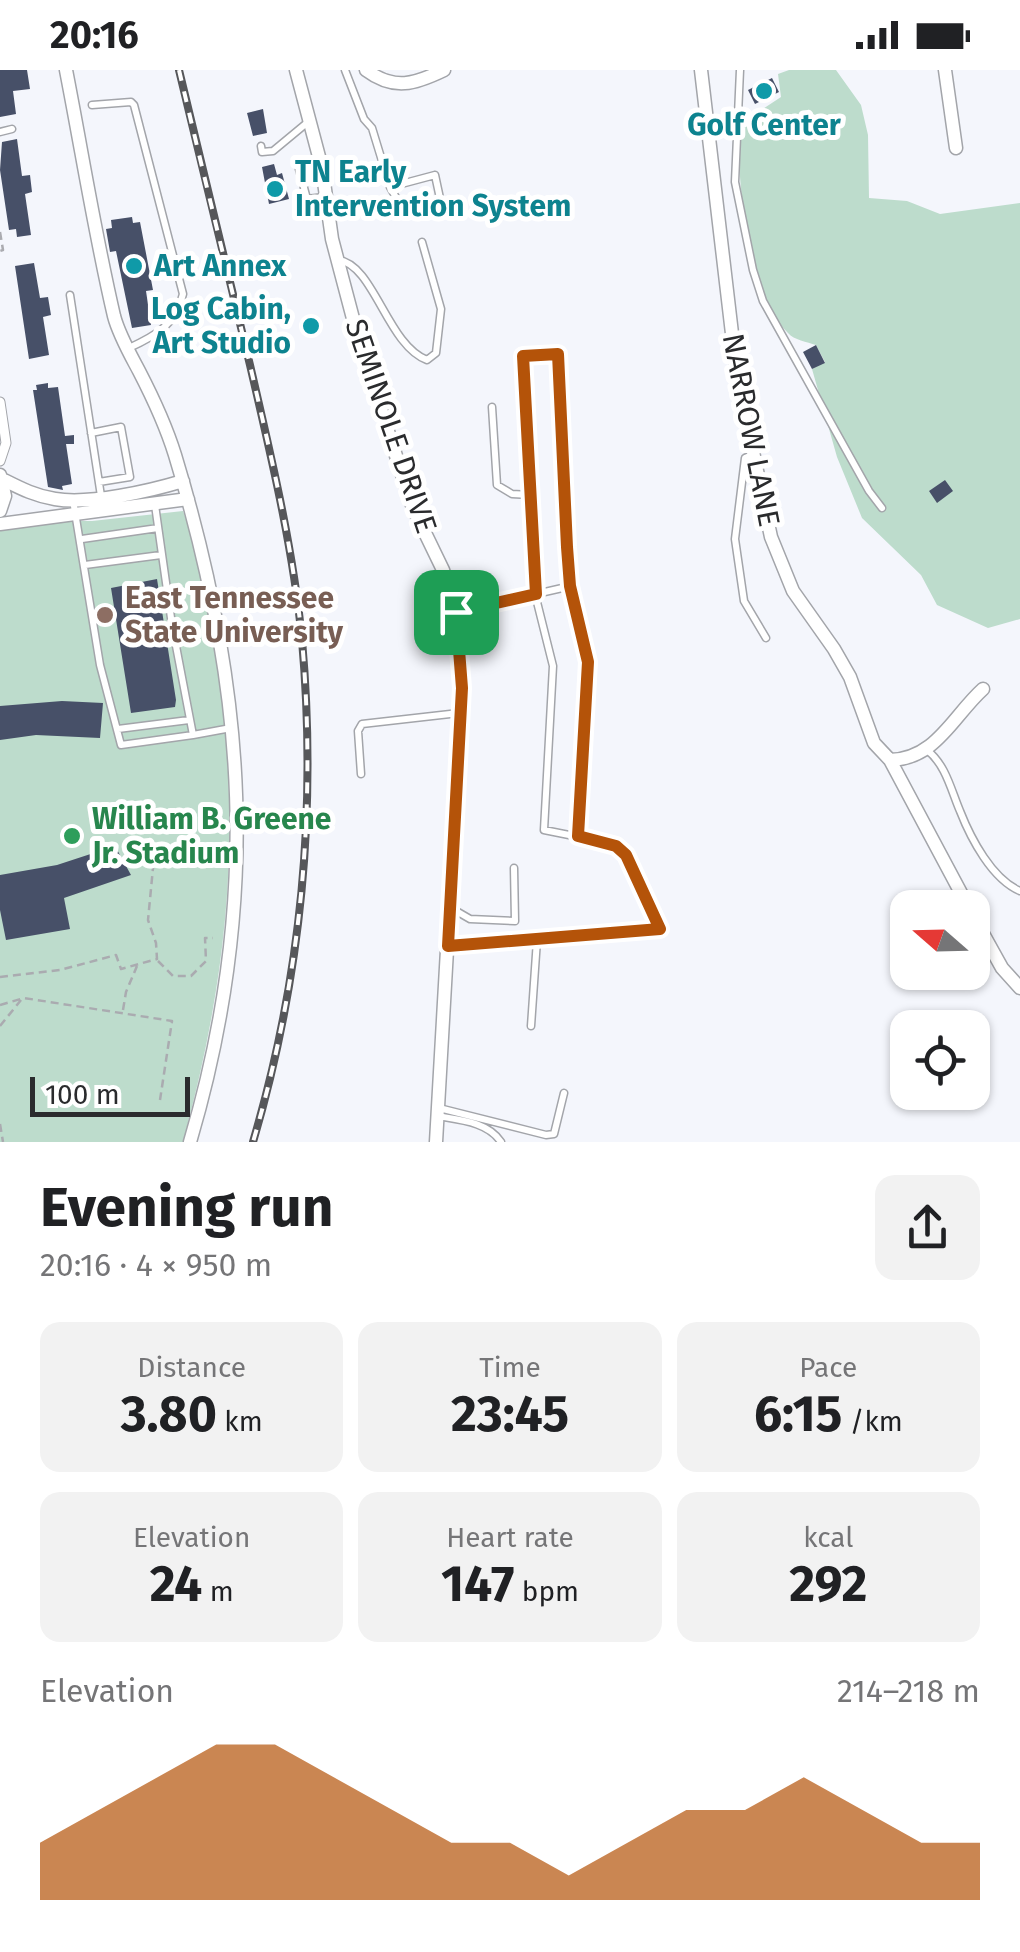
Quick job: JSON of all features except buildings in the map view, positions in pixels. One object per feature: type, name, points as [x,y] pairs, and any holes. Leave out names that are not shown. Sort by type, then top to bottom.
[{"type":"street","points":[[66,70],[115,321],[159,412],[183,481],[218,628],[234,728],[238,836],[230,956],[214,1050],[190,1142]]},
{"type":"street","name":"SEMINOLE DRIVE","points":[[296,70],[360,345],[413,508],[443,570],[456,612],[461,654],[460,712],[436,1142]]},
{"type":"street","points":[[366,70],[400,86],[444,70]]},
{"type":"street","name":"NARROW LANE","points":[[701,70],[737,376],[771,537],[793,591],[850,678],[874,743],[890,760],[960,890]]},
{"type":"street","points":[[945,70],[956,148]]},
{"type":"street","points":[[0,402],[6,442],[0,460]]},
{"type":"street","points":[[1,477],[32,494],[74,508],[104,512],[188,499]]},
{"type":"street","points":[[0,511],[5,496],[1,477]]},
{"type":"street","points":[[0,524],[74,508],[100,489],[152,489],[183,481]]},
{"type":"street","points":[[890,760],[928,750],[983,689]]},
{"type":"street","name":"NARROW LANE","points":[[990,946],[1002,968],[1020,988]]},
{"type":"lane","points":[[345,70],[364,119],[372,128],[390,187],[402,208],[408,211],[442,203],[436,174],[390,187]]},
{"type":"lane","points":[[740,70],[735,182],[763,301],[882,508]]},
{"type":"lane","points":[[92,105],[134,105],[182,294],[166,328],[128,348]]},
{"type":"lane","points":[[261,146],[262,152],[273,151],[309,122]]},
{"type":"lane","points":[[0,132],[12,129]]},
{"type":"lane","points":[[320,161],[299,169],[306,200],[325,197]]},
{"type":"lane","points":[[337,259],[354,265],[404,343],[427,360],[436,352],[441,309],[422,242]]},
{"type":"lane","points":[[70,296],[104,512]]},
{"type":"lane","points":[[448,946],[660,929],[626,855],[616,846],[544,830],[553,666],[536,594],[523,356],[558,354],[570,586],[588,662],[578,836]]},
{"type":"lane","points":[[492,408],[497,485],[512,494],[530,495]]},
{"type":"lane","points":[[91,433],[121,427],[130,476],[100,489]]},
{"type":"lane","points":[[754,455],[745,458],[735,539],[744,600],[766,638]]},
{"type":"lane","points":[[152,489],[193,735]]},
{"type":"lane","points":[[74,508],[100,664],[121,745],[234,728]]},
{"type":"lane","points":[[82,539],[158,528]]},
{"type":"lane","points":[[85,565],[161,555]]},
{"type":"lane","points":[[456,612],[570,586]]},
{"type":"lane","points":[[361,774],[358,731],[362,724],[460,712]]},
{"type":"lane","points":[[118,729],[189,720]]},
{"type":"lane","points":[[928,750],[938,758],[962,816],[999,878],[1020,892]]},
{"type":"lane","points":[[450,908],[470,920],[515,921],[514,868]]},
{"type":"lane","points":[[531,1026],[536,940]]},
{"type":"lane","points":[[438,1112],[554,1134],[564,1093]]},
{"type":"lane","points":[[438,1112],[484,1126],[501,1142]]},
{"type":"path","points":[[0,233],[0,250]]},
{"type":"path","points":[[153,868],[148,920],[163,969],[173,976],[190,976],[206,961],[205,938],[213,938]]},
{"type":"path","points":[[0,977],[60,970],[116,955],[120,969],[157,959]]},
{"type":"path","points":[[123,1013],[126,992],[138,964]]},
{"type":"path","points":[[0,1026],[24,998]]},
{"type":"path","points":[[0,1005],[24,998],[172,1021],[160,1100]]},
{"type":"path","points":[[0,1124],[3,1142]]},
{"type":"green space","points":[[789,70],[836,70],[861,105],[868,135],[869,198],[907,201],[940,214],[1020,203],[1020,619],[988,628],[937,605],[921,575],[862,518],[837,457],[812,369],[825,362],[816,345],[788,333],[762,291],[747,235],[737,126],[781,97],[778,74]]},
{"type":"green space","name":"East Tennessee State University","points":[[183,511],[198,560],[214,645],[223,709],[229,833],[221,953],[200,1075],[183,1142],[0,1142],[0,528]]},
{"type":"railway","points":[[179,70],[273,467],[302,640],[307,767],[301,893],[283,1019],[253,1142]]},
{"type":"place","name":"Golf Center","points":[[764,91]]},
{"type":"place","name":"TN Early Intervention System","points":[[275,189]]},
{"type":"place","name":"Art Annex","points":[[134,266]]},
{"type":"place","name":"Log Cabin, Art Studio","points":[[311,326]]},
{"type":"place","name":"East Tennessee State University","points":[[105,615]]},
{"type":"place","name":"William B. Greene Jr. Stadium","points":[[72,836]]},
{"type":"route","points":[[558,354],[570,586],[588,662],[578,836],[616,846],[626,855],[660,929],[448,946],[462,688],[456,612],[536,594],[523,356],[558,354]]}]
